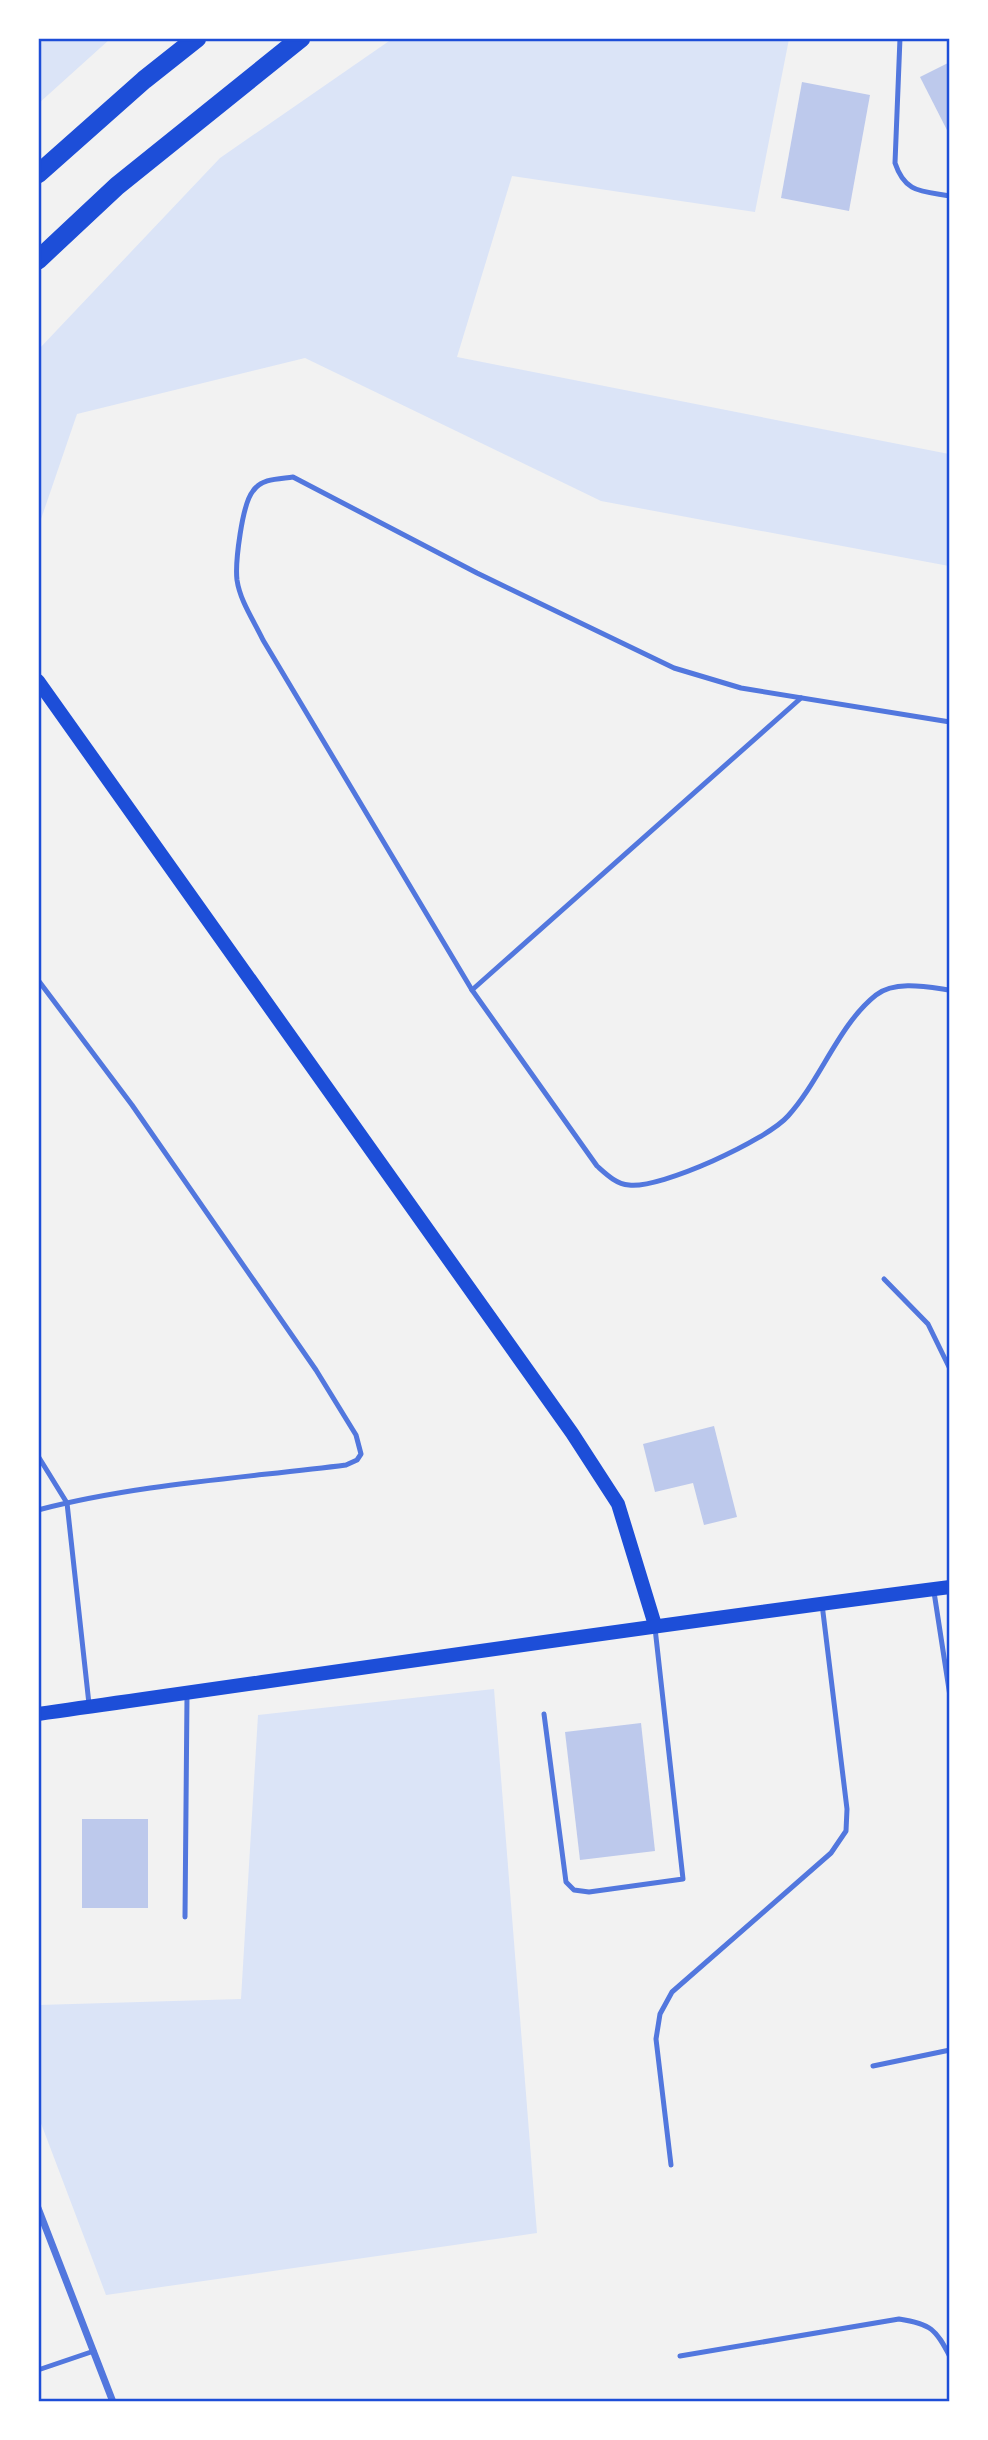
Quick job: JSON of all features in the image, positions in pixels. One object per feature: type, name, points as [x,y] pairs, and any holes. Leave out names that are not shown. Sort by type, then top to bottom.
[{"type":"highway","points":[[38,174],[144,80],[197,38]]},
{"type":"highway","points":[[38,260],[117,187],[301,38]]},
{"type":"main road","points":[[38,681],[572,1433],[618,1504],[655,1625]]},
{"type":"main road","points":[[38,1714],[187,1695],[655,1625],[950,1587]]},
{"type":"street","points":[[38,2208],[113,2402]]},
{"type":"lane","points":[[900,38],[895,163],[901,180],[914,189],[950,196]]},
{"type":"lane","points":[[950,722],[741,688],[674,668],[477,573],[293,477],[268,480],[253,491],[240,538],[237,579],[243,599],[263,640],[472,990],[597,1166],[609,1177],[627,1185],[646,1184],[688,1170],[764,1136],[788,1117],[846,1032],[877,994],[894,988],[923,986],[950,990]]},
{"type":"lane","points":[[472,990],[801,698]]},
{"type":"lane","points":[[38,980],[132,1105],[316,1370],[360,1445],[361,1454],[357,1460],[346,1465],[237,1477],[67,1503],[38,1510]]},
{"type":"lane","points":[[884,1279],[928,1325],[950,1369]]},
{"type":"lane","points":[[38,1457],[67,1503],[89,1707]]},
{"type":"lane","points":[[933,1589],[950,1696]]},
{"type":"lane","points":[[671,2165],[656,2039],[660,2014],[672,1992],[831,1853],[846,1831],[847,1809],[822,1603]]},
{"type":"lane","points":[[544,1714],[566,1882],[574,1890],[589,1892],[683,1879],[655,1625]]},
{"type":"lane","points":[[185,1917],[187,1695]]},
{"type":"lane","points":[[873,2066],[950,2050]]},
{"type":"lane","points":[[680,2356],[900,2319],[923,2322],[939,2335],[950,2357]]},
{"type":"lane","points":[[38,2370],[94,2351]]},
{"type":"shaded area","points":[[39,38],[110,38],[110,39],[39,103]]},
{"type":"shaded area","points":[[392,39],[789,39],[755,212],[512,176],[457,357],[949,454],[949,566],[601,501],[305,358],[77,414],[39,525],[39,349],[220,158]]},
{"type":"shaded area","points":[[494,1689],[537,2233],[106,2295],[39,2118],[39,2005],[241,1999],[258,1715]]},
{"type":"building","points":[[950,62],[950,136],[920,77]]},
{"type":"building","points":[[802,82],[870,95],[849,211],[781,198]]},
{"type":"building","points":[[714,1426],[737,1517],[704,1525],[693,1483],[655,1492],[643,1444]]},
{"type":"building","points":[[641,1723],[655,1851],[580,1860],[565,1732]]},
{"type":"building","points":[[82,1819],[148,1819],[148,1908],[82,1908]]}]
